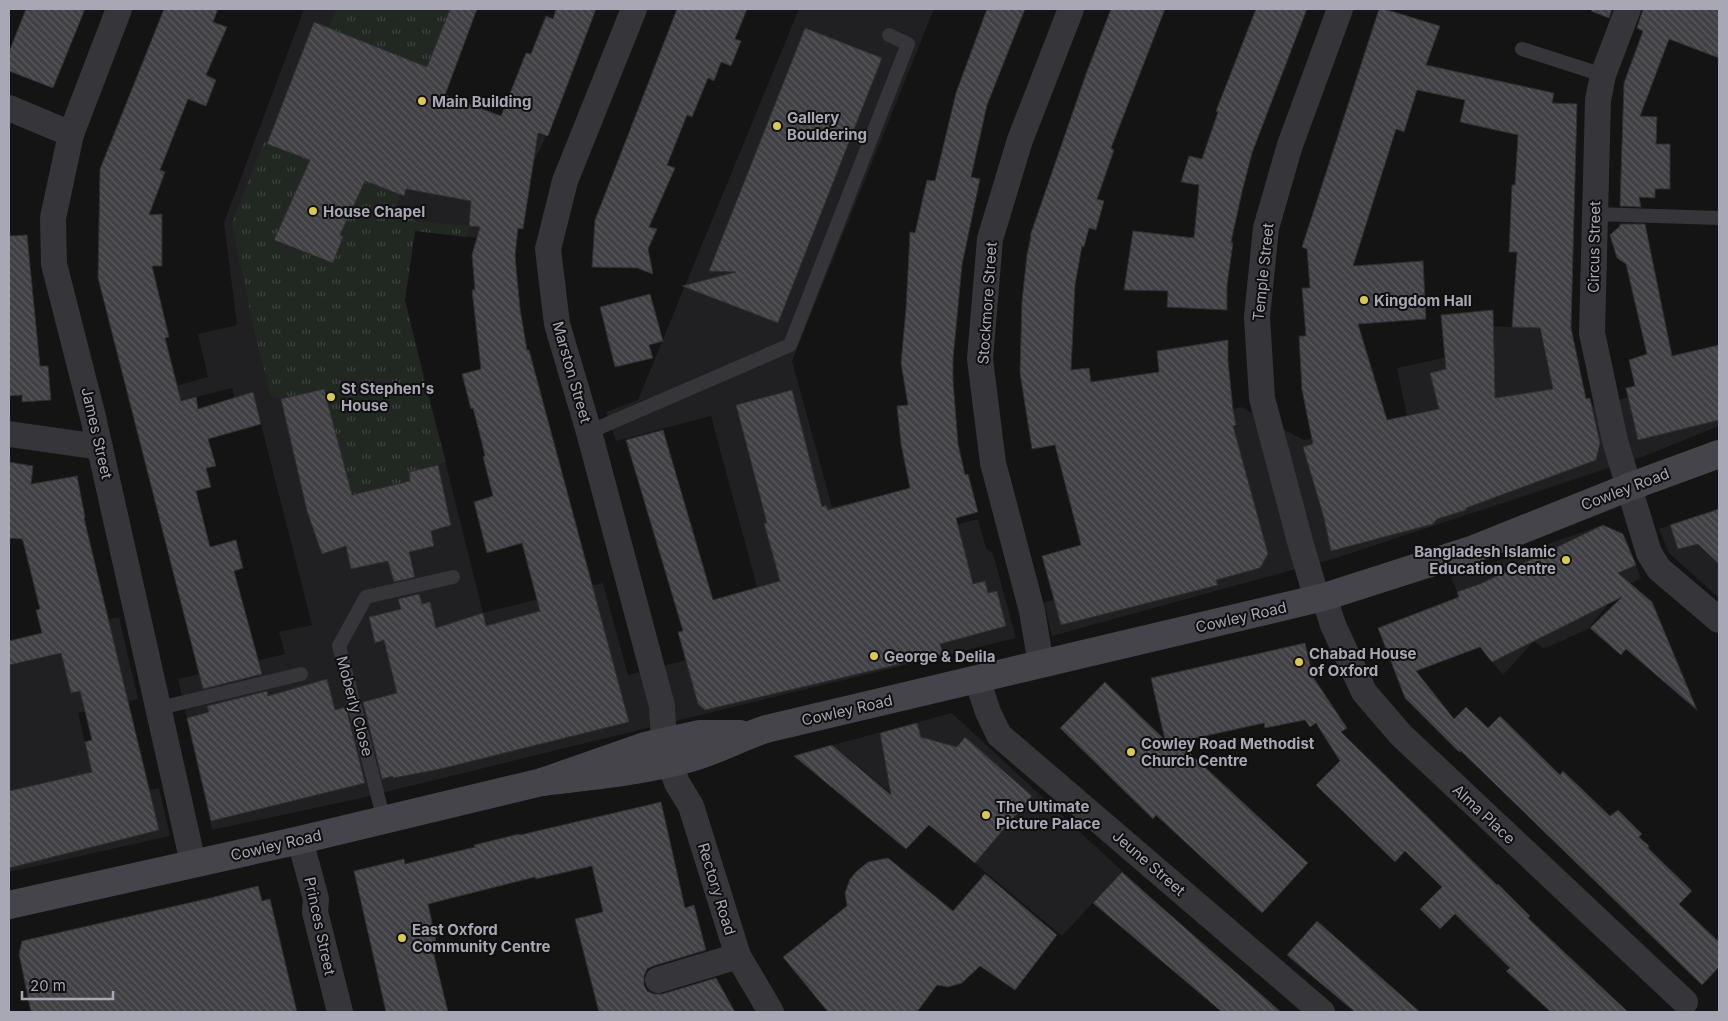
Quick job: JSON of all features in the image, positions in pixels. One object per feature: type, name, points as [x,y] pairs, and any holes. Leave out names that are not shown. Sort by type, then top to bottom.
[{"type":"main road","name":"Cowley Road","points":[[9,905],[300,840],[542,782],[645,746],[667,752],[700,734],[749,734],[1321,598],[1474,549],[1629,487],[1719,454]]},
{"type":"street","name":"James Street","points":[[120,9],[71,134],[53,218],[54,264],[100,447],[160,708],[193,863]]},
{"type":"street","name":"Marston Street","points":[[634,9],[572,161],[548,249],[557,324],[589,432],[662,706],[667,752]]},
{"type":"street","name":"Stockmore Street","points":[[1041,664],[1032,611],[993,463],[980,359],[990,239],[1020,140],[1072,9]]},
{"type":"street","name":"Temple Street","points":[[1321,598],[1301,545],[1262,398],[1257,318],[1266,228],[1290,145],[1340,9]]},
{"type":"street","name":"Circus Street","points":[[1628,9],[1603,75],[1598,100],[1592,333],[1615,441],[1649,553],[1660,569],[1719,620]]},
{"type":"street","points":[[9,108],[71,134]]},
{"type":"street","points":[[9,434],[100,447]]},
{"type":"street","name":"Alma Place","points":[[1321,598],[1364,692],[1401,735],[1690,1007]]},
{"type":"street","name":"Jeune Street","points":[[977,679],[988,712],[999,735],[1322,1012]]},
{"type":"street","name":"Rectory Road","points":[[667,752],[677,783],[691,806],[738,956],[771,1012]]},
{"type":"street","name":"Princes Street","points":[[300,840],[316,899],[315,912],[340,1012]]},
{"type":"street","points":[[658,980],[738,956]]},
{"type":"lane","points":[[589,432],[790,345],[908,44],[889,35]]},
{"type":"lane","points":[[1522,49],[1603,75]]},
{"type":"lane","points":[[1594,214],[1719,218]]},
{"type":"lane","name":"Moberly Close","points":[[384,820],[339,646],[366,597],[453,577]]},
{"type":"lane","points":[[160,708],[301,674]]},
{"type":"shaded area","points":[[304,9],[477,9],[445,94],[492,113],[511,124],[546,137],[533,163],[523,229],[518,229],[516,242],[415,231],[405,300],[483,613],[603,583],[628,675],[756,642],[740,616],[734,594],[757,587],[711,416],[616,441],[606,412],[638,400],[799,9],[934,9],[792,361],[832,507],[856,502],[882,605],[893,542],[978,519],[986,548],[993,554],[1016,638],[357,799],[212,830],[178,679],[285,654],[279,632],[312,625],[261,424],[243,429],[232,388],[132,413],[128,399],[208,377],[198,334],[237,325],[224,223]]},
{"type":"shaded area","points":[[1460,325],[1539,328],[1559,415],[1719,374],[1719,426],[1642,457],[1336,558],[1052,636],[1044,603],[1187,555],[1179,422],[1241,407],[1304,440],[1407,416],[1397,368],[1462,354]]},
{"type":"shaded area","points":[[1719,509],[1719,598],[1669,553],[1659,529]]},
{"type":"shaded area","points":[[1603,525],[1623,534],[1641,578],[1621,588],[1588,629],[1544,649],[1534,641],[1503,675],[1480,647],[1451,577]]},
{"type":"shaded area","points":[[119,617],[138,699],[78,713],[99,801],[159,788],[170,836],[9,872],[9,641]]},
{"type":"shaded area","points":[[952,713],[1122,871],[1062,936],[833,745]]},
{"type":"green space","points":[[336,9],[450,9],[427,67],[329,28]]},
{"type":"green space","points":[[264,142],[316,162],[292,201],[274,241],[333,263],[352,177],[400,195],[394,210],[416,221],[469,226],[467,237],[415,231],[405,300],[446,462],[409,472],[411,481],[375,489],[353,500],[324,389],[281,399],[271,396],[254,330],[232,223]]},
{"type":"building","points":[[26,9],[85,9],[53,88],[9,71],[9,52]]},
{"type":"building","points":[[164,9],[218,9],[213,22],[227,27],[206,75],[216,80],[206,106],[188,99],[160,170],[165,172],[149,215],[162,214],[162,266],[152,266],[169,337],[165,338],[181,401],[196,397],[198,409],[253,392],[261,424],[208,439],[216,466],[206,468],[211,487],[196,491],[210,547],[236,540],[243,568],[234,571],[262,674],[203,689],[98,278],[100,169]]},
{"type":"building","points":[[450,9],[477,9],[445,95],[501,116],[526,53],[531,54],[546,16],[553,19],[556,9],[596,9],[548,136],[538,133],[523,229],[518,228],[515,256],[520,309],[527,350],[529,350],[629,722],[440,769],[382,779],[363,702],[397,693],[384,640],[375,643],[369,617],[401,609],[398,599],[419,594],[422,604],[430,602],[436,628],[483,613],[486,626],[540,611],[522,543],[487,553],[474,502],[493,496],[483,457],[485,456],[479,431],[462,374],[481,369],[472,290],[475,290],[472,255],[480,227],[469,226],[471,201],[406,189],[404,196],[365,181],[340,235],[343,237],[333,263],[274,240],[310,160],[267,144],[314,22],[427,67]]},
{"type":"building","points":[[677,9],[747,9],[735,39],[741,41],[731,66],[721,62],[714,81],[708,78],[692,117],[687,115],[667,165],[675,168],[649,227],[657,229],[648,249],[653,274],[637,268],[592,267],[595,220]]},
{"type":"building","points":[[987,9],[1025,9],[987,105],[971,177],[980,179],[962,265],[953,359],[953,381],[958,444],[965,475],[968,474],[978,512],[956,518],[973,584],[985,581],[988,593],[997,591],[1006,626],[940,644],[943,654],[705,710],[698,704],[678,632],[683,631],[626,440],[663,430],[713,600],[780,581],[736,405],[792,390],[822,507],[826,505],[828,510],[910,488],[901,444],[897,406],[908,405],[901,363],[910,232],[915,233],[927,180],[935,181],[956,93]]},
{"type":"building","points":[[1111,9],[1165,9],[1111,148],[1114,150],[1097,199],[1104,201],[1096,230],[1089,228],[1084,247],[1082,246],[1075,285],[1071,370],[1089,368],[1091,382],[1159,372],[1157,351],[1228,340],[1228,361],[1236,425],[1233,426],[1268,554],[1260,568],[1216,580],[1218,585],[1061,625],[1042,556],[1081,545],[1055,445],[1032,449],[1020,373],[1022,301],[1030,236],[1086,74]]},
{"type":"building","points":[[1256,9],[1307,9],[1252,153],[1231,242],[1233,243],[1227,285],[1227,310],[1167,307],[1168,291],[1124,290],[1133,231],[1194,238],[1199,185],[1181,182],[1189,156],[1202,159],[1218,112],[1216,111]]},
{"type":"building","points":[[1379,9],[1440,26],[1426,65],[1554,93],[1552,103],[1577,104],[1571,328],[1586,399],[1590,398],[1600,443],[1596,460],[1466,508],[1466,510],[1437,519],[1433,524],[1331,551],[1324,518],[1303,447],[1313,444],[1302,390],[1299,336],[1306,336],[1302,288],[1310,288],[1307,249],[1302,247]],"holes":[[[1417,90],[1465,100],[1460,122],[1518,135],[1515,185],[1512,185],[1509,252],[1517,252],[1512,327],[1540,328],[1553,389],[1495,398],[1493,310],[1441,315],[1446,369],[1430,373],[1439,409],[1387,420],[1358,324],[1426,319],[1423,261],[1353,266],[1396,129],[1404,132]]]},
{"type":"building","points":[[1592,9],[1612,9],[1609,18],[1591,11]]},
{"type":"building","points":[[1643,9],[1719,9],[1719,58],[1669,39],[1640,116],[1657,117],[1656,144],[1670,144],[1670,189],[1655,189],[1655,198],[1639,197],[1641,207],[1620,206],[1624,83],[1643,31],[1637,28]]},
{"type":"building","points":[[805,28],[882,58],[778,323],[682,286],[736,272],[709,271]]},
{"type":"building","points":[[1620,224],[1645,224],[1672,356],[1719,345],[1719,420],[1638,440],[1626,388],[1635,386],[1629,360],[1647,354],[1626,264],[1617,258],[1610,235]]},
{"type":"building","points":[[27,235],[40,366],[48,366],[51,400],[22,402],[22,395],[9,396],[9,236]]},
{"type":"building","points":[[650,294],[663,341],[649,345],[653,358],[615,367],[600,307]]},
{"type":"building","points":[[324,389],[352,495],[410,481],[409,472],[438,465],[451,525],[431,531],[434,546],[409,552],[415,577],[394,582],[388,561],[351,569],[346,546],[322,554],[307,511],[281,399]]},
{"type":"building","points":[[9,462],[33,466],[31,484],[77,476],[84,518],[159,830],[9,868],[9,791],[92,772],[85,742],[92,740],[80,691],[71,693],[61,653],[9,665],[9,641],[42,633],[36,610],[40,609],[23,541],[22,539],[9,538]]},
{"type":"building","points":[[1719,509],[1719,564],[1698,544],[1678,549],[1670,525]]},
{"type":"building","points":[[1603,525],[1623,534],[1636,565],[1618,573],[1652,602],[1697,710],[1626,649],[1621,655],[1590,628],[1622,597],[1492,662],[1480,647],[1416,671],[1454,719],[1466,707],[1488,728],[1500,716],[1560,775],[1563,771],[1610,816],[1618,810],[1642,834],[1639,837],[1649,846],[1648,848],[1692,891],[1679,904],[1719,942],[1719,967],[1702,985],[1405,698],[1378,628],[1459,597],[1457,592],[1480,584]]},
{"type":"building","points":[[1305,643],[1313,677],[1347,728],[1341,732],[1498,884],[1530,916],[1528,918],[1628,1012],[1551,1012],[1506,971],[1510,968],[1455,914],[1440,929],[1420,909],[1442,887],[1405,851],[1395,862],[1316,785],[1340,761],[1316,723],[1310,727],[1305,720],[1265,728],[1264,723],[1178,742],[1308,863],[1262,913],[1156,815],[1153,819],[1060,728],[1105,682],[1165,740],[1151,678]]},
{"type":"building","points":[[327,679],[335,710],[346,707],[365,783],[211,821],[187,718],[209,712],[207,706],[267,691],[268,696]]},
{"type":"building","points":[[917,723],[921,737],[957,747],[965,737],[1032,796],[975,863],[929,825],[906,849],[794,756],[832,745],[891,795],[880,733]]},
{"type":"building","points":[[661,802],[685,908],[694,905],[706,950],[647,969],[644,976],[644,985],[647,991],[654,994],[662,994],[716,978],[735,1012],[599,1012],[575,919],[603,912],[592,866],[536,879],[535,877],[428,904],[437,946],[432,947],[448,1012],[386,1012],[354,871],[404,859],[405,864],[519,834]]},
{"type":"building","points":[[888,858],[953,911],[985,874],[1057,935],[1015,990],[980,966],[962,983],[948,987],[937,985],[917,1012],[828,1012],[783,957],[847,906],[845,893],[850,879],[857,871],[868,862]]},
{"type":"building","points":[[1122,872],[1281,1012],[1222,1012],[1093,903]]},
{"type":"building","points":[[258,886],[262,901],[270,899],[297,1012],[31,1012],[19,954],[22,941]]},
{"type":"building","points":[[1317,921],[1420,1012],[1355,1012],[1287,955]]},
{"type":"place","name":"Main Building","points":[[422,101]]},
{"type":"place","name":"Gallery Bouldering","points":[[777,126]]},
{"type":"place","name":"House Chapel","points":[[313,211]]},
{"type":"place","name":"Kingdom Hall","points":[[1364,300]]},
{"type":"place","name":"St Stephen's House","points":[[331,397]]},
{"type":"place","name":"Bangladesh Islamic Education Centre","points":[[1566,560]]},
{"type":"place","name":"George & Delila","points":[[874,656]]},
{"type":"place","name":"Chabad House of Oxford","points":[[1299,662]]},
{"type":"place","name":"Cowley Road Methodist Church Centre","points":[[1131,752]]},
{"type":"place","name":"The Ultimate Picture Palace","points":[[986,815]]},
{"type":"place","name":"East Oxford Community Centre","points":[[402,938]]}]
